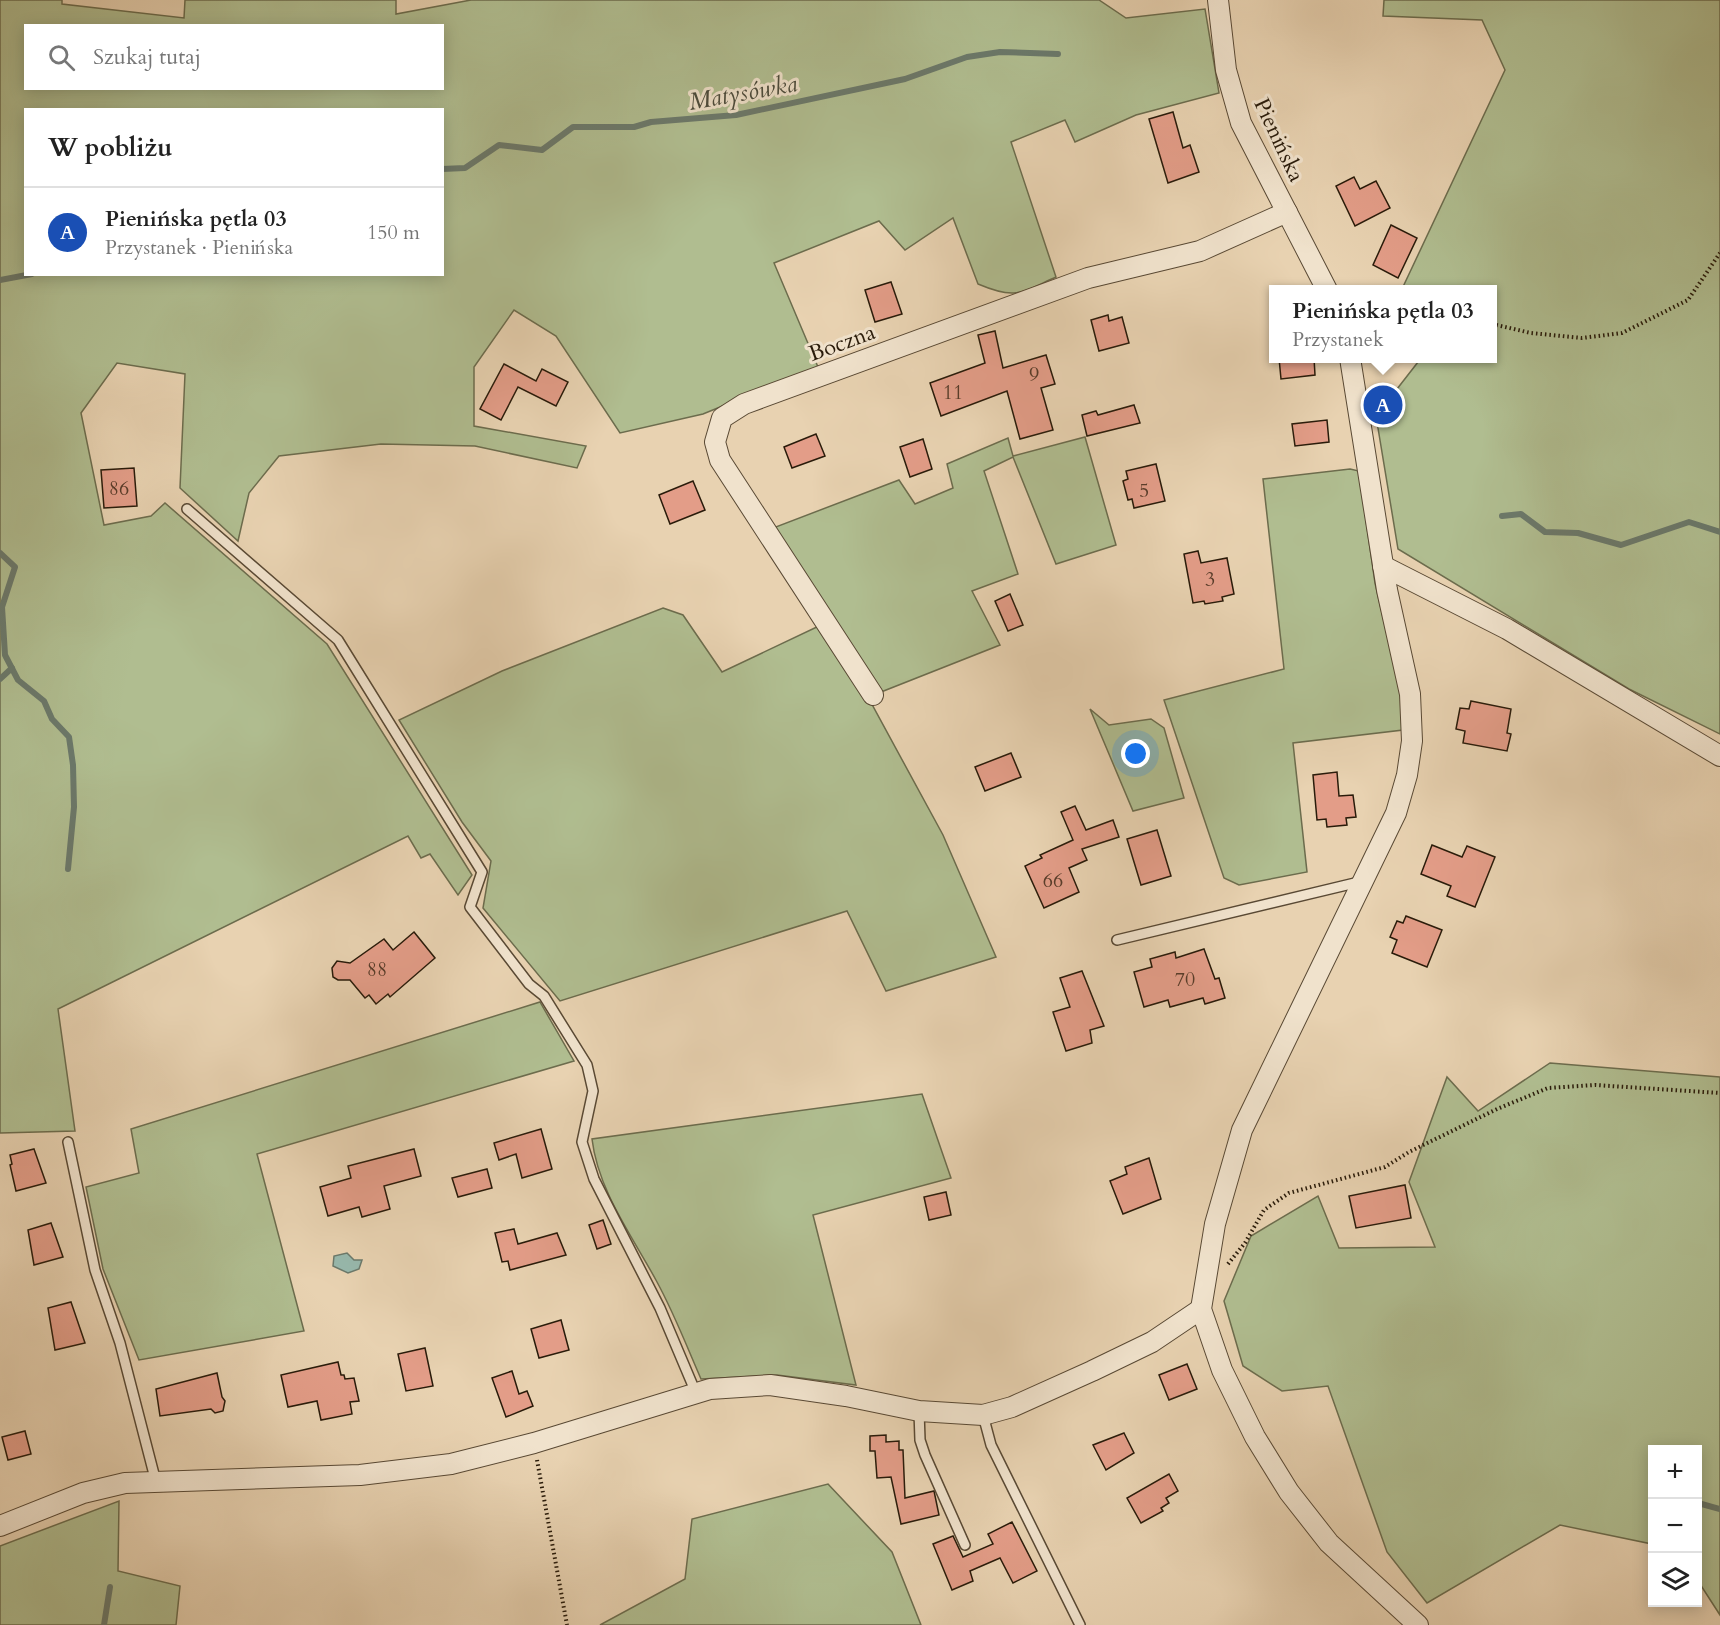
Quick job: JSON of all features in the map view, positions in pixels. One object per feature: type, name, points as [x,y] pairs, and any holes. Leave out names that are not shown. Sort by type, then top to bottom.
[{"type":"street","name":"Pienińska","points":[[1218,0],[1226,70],[1241,123],[1324,285]]},
{"type":"street","name":"Boczna","points":[[873,695],[720,460],[715,442],[722,418],[744,404],[1088,278],[1200,251],[1287,212]]},
{"type":"street","points":[[1351,363],[1383,566],[1410,694],[1412,741],[1407,775],[1396,813],[1242,1130],[1215,1224],[1201,1309],[1222,1370],[1250,1428],[1289,1492],[1329,1543],[1418,1625]]},
{"type":"street","points":[[1383,566],[1507,629],[1720,756]]},
{"type":"street","points":[[0,1526],[83,1493],[125,1483],[360,1475],[451,1464],[534,1443],[696,1393],[771,1385],[846,1396],[919,1411],[983,1415],[1012,1407],[1152,1342],[1201,1309]]},
{"type":"lane","points":[[187,509],[338,640],[482,873],[470,907],[529,984],[543,996],[587,1065],[593,1091],[582,1142],[591,1170],[660,1308],[696,1393]]},
{"type":"lane","points":[[1117,940],[1354,883],[1362,884]]},
{"type":"lane","points":[[68,1142],[95,1270],[120,1343],[156,1482]]},
{"type":"lane","points":[[919,1411],[918,1423],[923,1447],[965,1545]]},
{"type":"lane","points":[[983,1415],[991,1445],[1080,1625]]},
{"type":"path","points":[[1497,325],[1531,333],[1582,338],[1622,333],[1688,300],[1720,253]]},
{"type":"path","points":[[1222,1271],[1245,1243],[1264,1210],[1289,1193],[1385,1167],[1409,1152],[1497,1109],[1548,1088],[1595,1085],[1720,1093]]},
{"type":"path","points":[[534,1443],[567,1625]]},
{"type":"green space","points":[[0,0],[62,0],[62,4],[184,18],[185,0],[396,0],[396,14],[471,0],[1099,0],[1126,18],[1205,9],[1219,93],[1136,115],[1075,142],[1065,120],[1011,142],[1056,277],[1034,287],[1010,293],[978,284],[953,218],[905,250],[879,221],[774,263],[818,367],[703,414],[620,433],[556,336],[514,310],[474,367],[474,426],[586,446],[577,468],[475,446],[381,444],[279,456],[249,493],[238,541],[180,488],[185,374],[117,363],[81,413],[104,525],[151,516],[165,503],[327,644],[472,875],[458,895],[430,854],[421,858],[408,836],[58,1009],[75,1131],[0,1133]]},
{"type":"green space","points":[[1384,0],[1720,0],[1720,734],[1629,689],[1398,549],[1376,416],[1417,363],[1497,363],[1497,285],[1404,285],[1505,70],[1482,20],[1383,16]]},
{"type":"green space","points":[[1085,437],[1116,545],[1056,564],[1013,457],[984,471],[1018,574],[972,591],[1000,645],[881,692],[773,528],[899,480],[915,504],[953,488],[947,464],[1008,438],[1013,456]]},
{"type":"green space","points":[[1350,469],[1359,471],[1375,583],[1403,703],[1403,730],[1293,743],[1307,872],[1239,885],[1224,878],[1164,700],[1284,669],[1263,479]]},
{"type":"green space","points":[[663,608],[683,615],[722,672],[821,625],[869,699],[943,835],[996,957],[886,991],[847,911],[560,1001],[483,908],[491,861],[462,822],[399,720],[502,671]]},
{"type":"green space","points":[[1090,709],[1109,725],[1151,719],[1164,728],[1184,798],[1133,811]]},
{"type":"green space","points":[[540,1002],[574,1061],[257,1154],[304,1331],[139,1360],[103,1269],[86,1187],[139,1173],[131,1129]]},
{"type":"green space","points":[[1550,1063],[1720,1077],[1720,1615],[1702,1587],[1702,1445],[1648,1445],[1648,1543],[1560,1525],[1427,1603],[1387,1552],[1328,1386],[1282,1391],[1243,1366],[1224,1301],[1251,1236],[1318,1196],[1339,1248],[1435,1247],[1409,1182],[1447,1077],[1478,1111]]},
{"type":"green space","points":[[922,1094],[951,1178],[813,1215],[856,1385],[777,1375],[701,1379],[663,1294],[609,1195],[601,1177],[592,1139]]},
{"type":"green space","points":[[828,1484],[892,1552],[921,1625],[600,1625],[685,1579],[692,1519]]},
{"type":"green space","points":[[119,1501],[118,1571],[180,1586],[176,1625],[0,1625],[0,1546]]},
{"type":"water","points":[[347,1253],[354,1260],[362,1260],[359,1269],[348,1273],[333,1266],[334,1256]]},
{"type":"building","points":[[1173,112],[1183,148],[1190,145],[1199,172],[1168,183],[1149,119]]},
{"type":"building","points":[[1354,177],[1360,189],[1376,181],[1390,208],[1355,226],[1336,186]]},
{"type":"building","points":[[1391,225],[1417,238],[1398,278],[1373,265]]},
{"type":"building","points":[[891,282],[902,314],[875,322],[865,290]]},
{"type":"building","points":[[1108,315],[1109,321],[1122,317],[1129,343],[1099,351],[1091,320]]},
{"type":"building","points":[[995,331],[1003,368],[1046,355],[1055,384],[1041,388],[1053,430],[1020,439],[1007,391],[941,416],[930,383],[985,363],[978,335]]},
{"type":"building","points":[[1279,363],[1314,363],[1315,375],[1281,379]]},
{"type":"building","points":[[504,364],[536,381],[542,369],[568,382],[556,406],[518,387],[501,420],[480,409]]},
{"type":"building","points":[[1134,405],[1140,423],[1087,436],[1082,415],[1096,411],[1098,415]]},
{"type":"building","points":[[1327,420],[1329,442],[1295,446],[1292,424]]},
{"type":"building","points":[[816,434],[825,456],[792,468],[784,447]]},
{"type":"building","points":[[923,439],[932,469],[910,477],[900,447]]},
{"type":"building","points":[[1156,464],[1165,501],[1134,508],[1132,499],[1128,500],[1123,481],[1128,479],[1126,471]]},
{"type":"building","points":[[134,468],[137,506],[104,508],[101,470]]},
{"type":"building","points":[[693,481],[705,510],[670,524],[659,495]]},
{"type":"building","points":[[1198,551],[1201,563],[1227,558],[1234,594],[1222,597],[1223,601],[1193,603],[1184,554]]},
{"type":"building","points":[[1010,594],[1023,625],[1008,631],[995,601]]},
{"type":"building","points":[[1471,701],[1511,709],[1507,733],[1511,734],[1507,751],[1463,743],[1465,731],[1456,729],[1460,708],[1469,709]]},
{"type":"building","points":[[1011,753],[1021,777],[985,791],[975,767]]},
{"type":"building","points":[[1337,772],[1339,796],[1353,795],[1356,817],[1346,818],[1347,825],[1327,827],[1326,819],[1317,820],[1313,775]]},
{"type":"building","points":[[1075,806],[1086,830],[1113,820],[1119,837],[1082,849],[1087,860],[1069,868],[1079,892],[1044,908],[1025,866],[1042,858],[1040,855],[1073,840],[1061,812]]},
{"type":"building","points":[[1157,830],[1171,876],[1141,885],[1127,839]]},
{"type":"building","points":[[1432,845],[1462,857],[1467,846],[1495,857],[1475,907],[1447,896],[1451,886],[1421,874]]},
{"type":"building","points":[[1406,916],[1442,930],[1427,967],[1392,953],[1397,940],[1390,937],[1397,921],[1403,923]]},
{"type":"building","points":[[414,932],[435,958],[390,997],[388,994],[376,1004],[369,995],[365,998],[350,980],[338,980],[333,977],[332,968],[337,961],[350,963],[384,939],[393,950]]},
{"type":"building","points":[[1204,949],[1215,979],[1219,978],[1225,998],[1205,1004],[1203,998],[1170,1007],[1168,1000],[1144,1007],[1134,972],[1152,967],[1150,959],[1175,952],[1176,958]]},
{"type":"building","points":[[1082,971],[1104,1026],[1090,1030],[1092,1043],[1066,1051],[1053,1012],[1070,1007],[1060,978]]},
{"type":"building","points":[[541,1129],[552,1169],[522,1178],[516,1154],[499,1160],[494,1143]]},
{"type":"building","points":[[34,1149],[46,1183],[16,1191],[10,1155]]},
{"type":"building","points":[[414,1149],[421,1176],[384,1186],[390,1209],[362,1217],[359,1207],[328,1216],[320,1187],[351,1178],[348,1166]]},
{"type":"building","points":[[1149,1158],[1161,1199],[1123,1214],[1110,1181],[1127,1174],[1125,1167]]},
{"type":"building","points":[[487,1169],[492,1188],[458,1197],[452,1178]]},
{"type":"building","points":[[1405,1185],[1411,1218],[1356,1228],[1349,1196]]},
{"type":"building","points":[[946,1192],[951,1215],[929,1220],[924,1197]]},
{"type":"building","points":[[603,1220],[611,1244],[597,1249],[589,1225]]},
{"type":"building","points":[[51,1223],[63,1257],[34,1265],[28,1230]]},
{"type":"building","points":[[514,1229],[518,1244],[557,1233],[566,1255],[510,1270],[508,1261],[502,1262],[495,1233]]},
{"type":"building","points":[[71,1302],[85,1343],[55,1350],[48,1308]]},
{"type":"building","points":[[561,1320],[569,1350],[539,1358],[531,1329]]},
{"type":"building","points":[[425,1348],[433,1386],[406,1391],[398,1354]]},
{"type":"building","points":[[338,1362],[341,1375],[344,1375],[345,1379],[354,1378],[359,1401],[350,1402],[352,1414],[321,1420],[317,1401],[288,1407],[281,1375]]},
{"type":"building","points":[[1187,1364],[1197,1389],[1169,1400],[1159,1375]]},
{"type":"building","points":[[512,1371],[519,1394],[527,1391],[533,1406],[506,1417],[492,1378]]},
{"type":"building","points":[[217,1373],[225,1401],[223,1411],[215,1413],[211,1409],[160,1416],[156,1389]]},
{"type":"building","points":[[25,1431],[31,1454],[8,1460],[2,1437]]},
{"type":"building","points":[[1124,1433],[1134,1453],[1106,1470],[1093,1445]]},
{"type":"building","points":[[886,1435],[886,1442],[899,1441],[899,1450],[903,1450],[905,1498],[934,1491],[939,1515],[901,1524],[891,1477],[877,1478],[875,1451],[870,1451],[870,1436]]},
{"type":"building","points":[[1169,1474],[1178,1491],[1166,1498],[1169,1503],[1161,1508],[1163,1511],[1141,1523],[1127,1498]]},
{"type":"building","points":[[1012,1522],[1037,1571],[1013,1583],[1000,1558],[970,1571],[973,1581],[952,1590],[933,1544],[953,1536],[963,1557],[993,1544],[988,1534]]},
{"type":"waterway","name":"Matysówka","points":[[444,169],[465,168],[499,145],[542,150],[573,127],[634,127],[651,122],[736,115],[905,79],[967,57],[1000,52],[1058,54]]},
{"type":"waterway","name":"Matysówka","points":[[0,280],[24,276]]},
{"type":"waterway","points":[[1502,516],[1521,514],[1545,532],[1578,533],[1621,545],[1689,522],[1720,532]]},
{"type":"waterway","points":[[0,553],[15,567],[2,607],[5,655],[18,680],[44,701],[52,719],[69,737],[73,765],[74,807],[68,869]]},
{"type":"waterway","points":[[0,679],[12,668]]},
{"type":"waterway","points":[[1702,1504],[1720,1509]]},
{"type":"waterway","points":[[104,1625],[110,1587]]},
{"type":"place","name":"Pienińska pętla 03","points":[[1383,405]]}]
